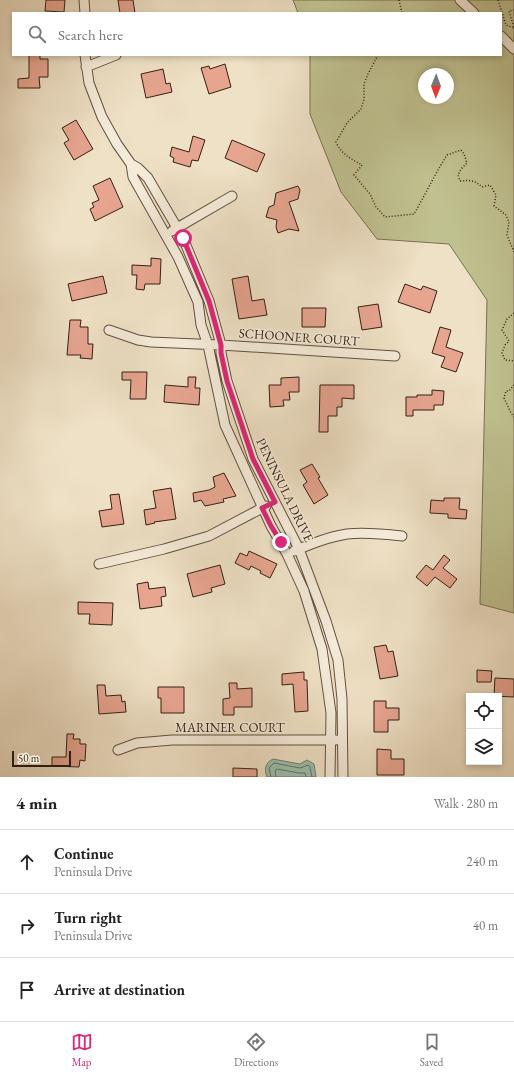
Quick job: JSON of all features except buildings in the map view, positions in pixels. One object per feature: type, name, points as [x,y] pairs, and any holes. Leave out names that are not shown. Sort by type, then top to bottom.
[{"type":"street","points":[[84,0],[85,12]]},
{"type":"street","points":[[460,0],[473,12]]},
{"type":"street","points":[[502,37],[514,49]]},
{"type":"street","name":"PENINSULA DRIVE","points":[[85,56],[89,83],[102,118],[131,164],[138,168],[148,178],[183,238],[209,301],[221,345],[221,353],[227,381],[253,459],[299,549],[326,621],[338,660],[342,699],[343,777]]},
{"type":"street","points":[[86,67],[114,56]]},
{"type":"street","name":"PENINSULA DRIVE","points":[[131,164],[133,177],[167,236],[198,302],[225,425],[262,508],[287,554],[304,591],[322,649],[331,713],[330,777]]},
{"type":"street","points":[[167,236],[177,228],[232,196]]},
{"type":"street","name":"SCHOONER COURT","points":[[109,330],[138,340],[395,356]]},
{"type":"street","points":[[99,564],[164,549],[209,536],[275,502]]},
{"type":"street","points":[[287,554],[329,538],[347,534],[360,533],[402,536]]},
{"type":"street","name":"MARINER COURT","points":[[118,750],[137,743],[172,740],[343,740]]},
{"type":"path","points":[[399,0],[402,12]]},
{"type":"path","points":[[498,0],[502,12]]},
{"type":"path","points":[[502,12],[506,25],[514,28],[509,11],[514,10]]},
{"type":"path","points":[[377,56],[364,84],[364,99],[361,109],[348,124],[336,142],[339,149],[362,165],[354,176],[370,194],[376,207],[385,217],[414,214],[425,196],[435,173],[447,155],[460,150],[464,154],[467,163],[458,174],[460,181],[467,180],[477,182],[482,187],[490,185],[496,195],[494,206],[506,215],[509,222],[507,235],[514,252]]},
{"type":"path","points":[[514,313],[507,319],[502,330],[509,341],[505,345],[502,352],[505,360],[514,362]]},
{"type":"path","points":[[514,385],[509,391],[506,391],[504,398],[514,417]]},
{"type":"green space","points":[[293,0],[514,0],[514,613],[480,604],[487,300],[449,244],[377,239],[341,192],[310,114],[310,56],[502,56],[502,12],[298,12]]},
{"type":"water","points":[[273,759],[300,764],[307,760],[314,764],[316,777],[267,777],[266,766],[268,762]]},
{"type":"route","points":[[183,238],[209,301],[221,345],[221,353],[227,381],[253,459],[275,502],[262,508],[281,542]]}]
